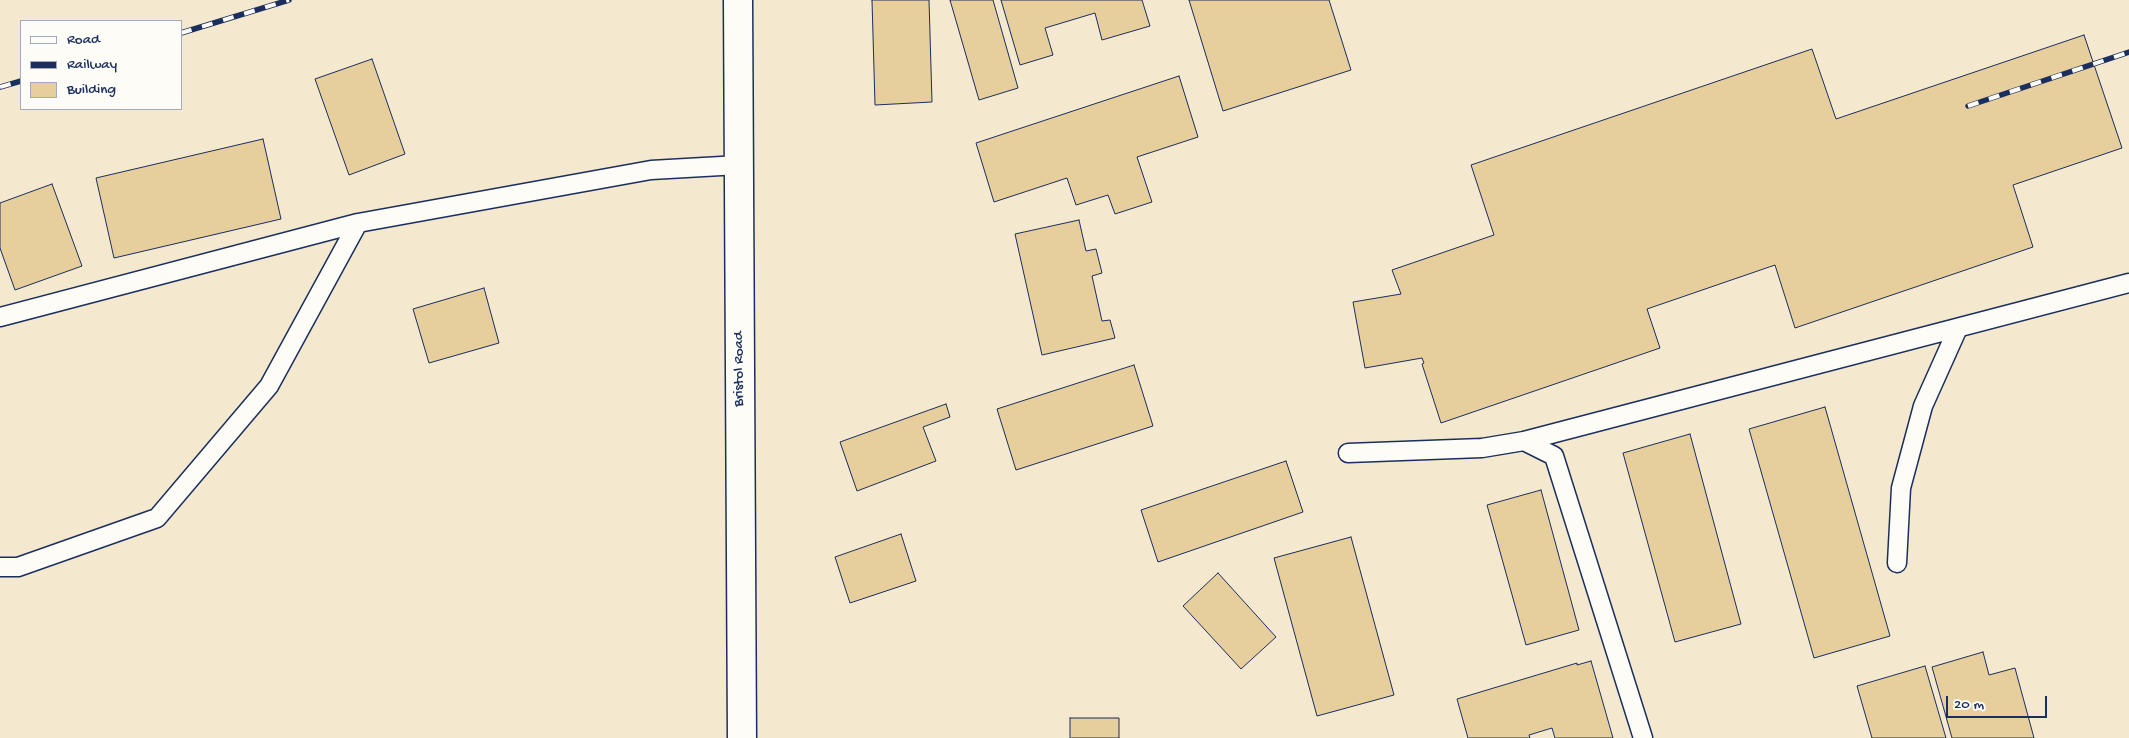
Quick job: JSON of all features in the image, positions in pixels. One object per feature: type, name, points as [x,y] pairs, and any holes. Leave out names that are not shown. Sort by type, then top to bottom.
[{"type":"street","name":"Bristol Road","points":[[738,0],[742,738]]},
{"type":"lane","points":[[0,317],[358,223],[651,170],[739,165]]},
{"type":"lane","points":[[0,567],[18,568],[157,518],[269,386],[358,223]]},
{"type":"lane","points":[[1348,453],[1482,448],[1524,441],[2129,283]]},
{"type":"lane","points":[[1897,563],[1901,488],[1924,406],[1958,328]]},
{"type":"lane","points":[[1524,441],[1554,456],[1643,738]]},
{"type":"shaded area","points":[[0,0],[2129,0],[2129,738],[0,738]]},
{"type":"building","points":[[872,0],[929,0],[932,102],[875,105]]},
{"type":"building","points":[[950,0],[993,0],[1018,88],[979,100]]},
{"type":"building","points":[[1001,0],[1142,0],[1150,26],[1102,40],[1095,13],[1045,28],[1053,55],[1020,65]]},
{"type":"building","points":[[1189,0],[1329,0],[1351,70],[1223,111]]},
{"type":"building","points":[[2084,35],[2122,148],[2013,185],[2033,247],[1795,328],[1775,265],[1647,309],[1660,348],[1441,423],[1422,364],[1424,363],[1422,358],[1365,368],[1353,302],[1401,294],[1392,270],[1494,235],[1471,165],[1812,49],[1836,119]]},
{"type":"building","points":[[372,59],[405,154],[349,175],[315,79]]},
{"type":"building","points":[[1179,76],[1198,137],[1137,157],[1152,202],[1115,214],[1108,195],[1076,205],[1067,178],[994,202],[976,143]]},
{"type":"building","points":[[263,139],[281,219],[114,258],[96,178]]},
{"type":"building","points":[[52,184],[82,266],[15,290],[0,248],[0,203]]},
{"type":"building","points":[[1079,220],[1086,251],[1096,249],[1102,273],[1092,276],[1102,321],[1110,320],[1115,338],[1042,355],[1015,234]]},
{"type":"building","points":[[484,288],[499,343],[429,363],[413,309]]},
{"type":"building","points":[[1134,365],[1153,426],[1016,470],[997,409]]},
{"type":"building","points":[[946,404],[950,417],[923,427],[936,461],[857,491],[840,442]]},
{"type":"building","points":[[1825,407],[1890,636],[1814,658],[1749,429]]},
{"type":"building","points":[[1690,434],[1741,624],[1675,642],[1623,453]]},
{"type":"building","points":[[1286,461],[1303,512],[1158,562],[1141,510]]},
{"type":"building","points":[[1541,490],[1579,630],[1526,645],[1487,505]]},
{"type":"building","points":[[901,534],[916,581],[850,603],[835,557]]},
{"type":"building","points":[[1351,537],[1394,695],[1317,716],[1274,558]]},
{"type":"building","points":[[1218,573],[1276,637],[1241,669],[1183,606]]},
{"type":"building","points":[[1983,652],[1989,675],[2015,668],[2034,738],[1952,738],[1932,667]]},
{"type":"building","points":[[1591,661],[1613,738],[1555,738],[1552,728],[1529,735],[1530,738],[1468,738],[1457,699],[1577,663],[1577,665]]},
{"type":"building","points":[[1925,666],[1946,738],[1872,738],[1857,686]]},
{"type":"building","points":[[1070,718],[1119,718],[1119,738],[1070,738]]},
{"type":"railway","points":[[182,33],[289,0]]},
{"type":"railway","points":[[1968,106],[2129,52]]},
{"type":"railway","points":[[0,87],[20,81]]}]
